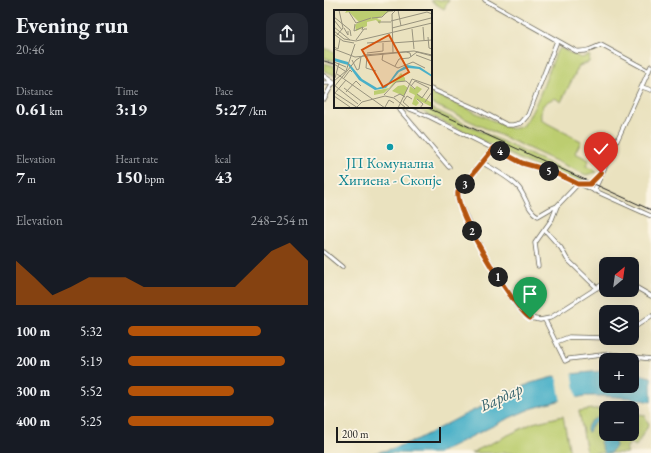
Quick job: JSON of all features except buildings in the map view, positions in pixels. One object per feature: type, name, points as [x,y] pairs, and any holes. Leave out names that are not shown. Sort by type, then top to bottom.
[{"type":"street","points":[[485,0],[576,51],[590,51],[601,45],[649,71]]},
{"type":"street","points":[[432,89],[479,110],[507,125],[521,123],[528,115],[557,41]]},
{"type":"street","points":[[593,190],[651,66]]},
{"type":"street","points":[[324,76],[334,83]]},
{"type":"street","points":[[324,83],[334,83]]},
{"type":"street","points":[[324,98],[334,83]]},
{"type":"street","points":[[642,87],[651,90]]},
{"type":"street","points":[[399,108],[449,167]]},
{"type":"street","points":[[408,108],[430,116],[522,163],[551,171],[651,216]]},
{"type":"street","points":[[494,148],[458,192],[458,200],[483,252],[502,284],[523,312],[530,318],[536,320],[545,320],[550,318],[597,288],[567,259],[561,248],[545,230]]},
{"type":"street","points":[[483,162],[516,185],[522,192],[530,210],[536,216],[557,206]]},
{"type":"street","points":[[578,184],[588,185],[601,173]]},
{"type":"street","points":[[593,182],[593,190]]},
{"type":"street","points":[[538,266],[534,243],[552,219],[557,206],[578,184]]},
{"type":"street","points":[[324,252],[342,267]]},
{"type":"street","points":[[639,290],[651,296]]},
{"type":"street","points":[[639,324],[651,316]]},
{"type":"street","points":[[545,320],[565,361],[569,359],[610,354],[651,359]]},
{"type":"street","points":[[556,342],[569,337],[599,338]]},
{"type":"green space","points":[[449,0],[444,9],[431,1]]},
{"type":"green space","points":[[324,48],[334,52],[334,61],[324,58]]},
{"type":"green space","points":[[560,48],[581,58],[590,55],[589,62],[579,66],[561,102],[555,98],[543,106],[541,120],[581,141],[575,153],[589,160],[586,166],[597,172],[586,175],[432,103],[432,92],[509,128],[520,127],[527,120],[532,111],[557,51]]},
{"type":"green space","points":[[324,63],[334,66],[334,75],[324,71]]},
{"type":"green space","points":[[411,108],[431,108],[584,180],[578,183],[528,163],[423,112]]},
{"type":"green space","points":[[599,409],[599,441],[639,441],[636,446],[630,443],[626,449],[628,451],[627,453],[587,453],[579,411]]},
{"type":"green space","points":[[639,414],[645,415],[645,418],[649,424],[639,441]]},
{"type":"green space","points":[[563,416],[570,453],[471,453],[533,423]]},
{"type":"water","name":"Вардар","points":[[599,371],[599,393],[639,393],[639,374],[651,377],[651,402],[631,398],[585,396],[558,401],[530,409],[438,453],[374,453],[391,449],[418,439],[531,383],[561,375]]},
{"type":"water","points":[[599,418],[599,422],[591,427],[589,432],[587,431],[588,425]]},
{"type":"water","points":[[614,441],[616,445],[610,453],[604,453],[600,442]]},
{"type":"pier","points":[[572,371],[577,400],[561,402],[556,374]]},
{"type":"railway","points":[[324,61],[334,64]]},
{"type":"railway","points":[[428,108],[651,210]]},
{"type":"place","name":"ЈП Комунална Хигиена - Скопје","points":[[390,147]]},
{"type":"route","points":[[530,318],[523,312],[502,284],[483,252],[462,211],[458,200],[458,192],[494,148],[522,163],[551,171],[578,184],[588,185],[601,173]]}]
